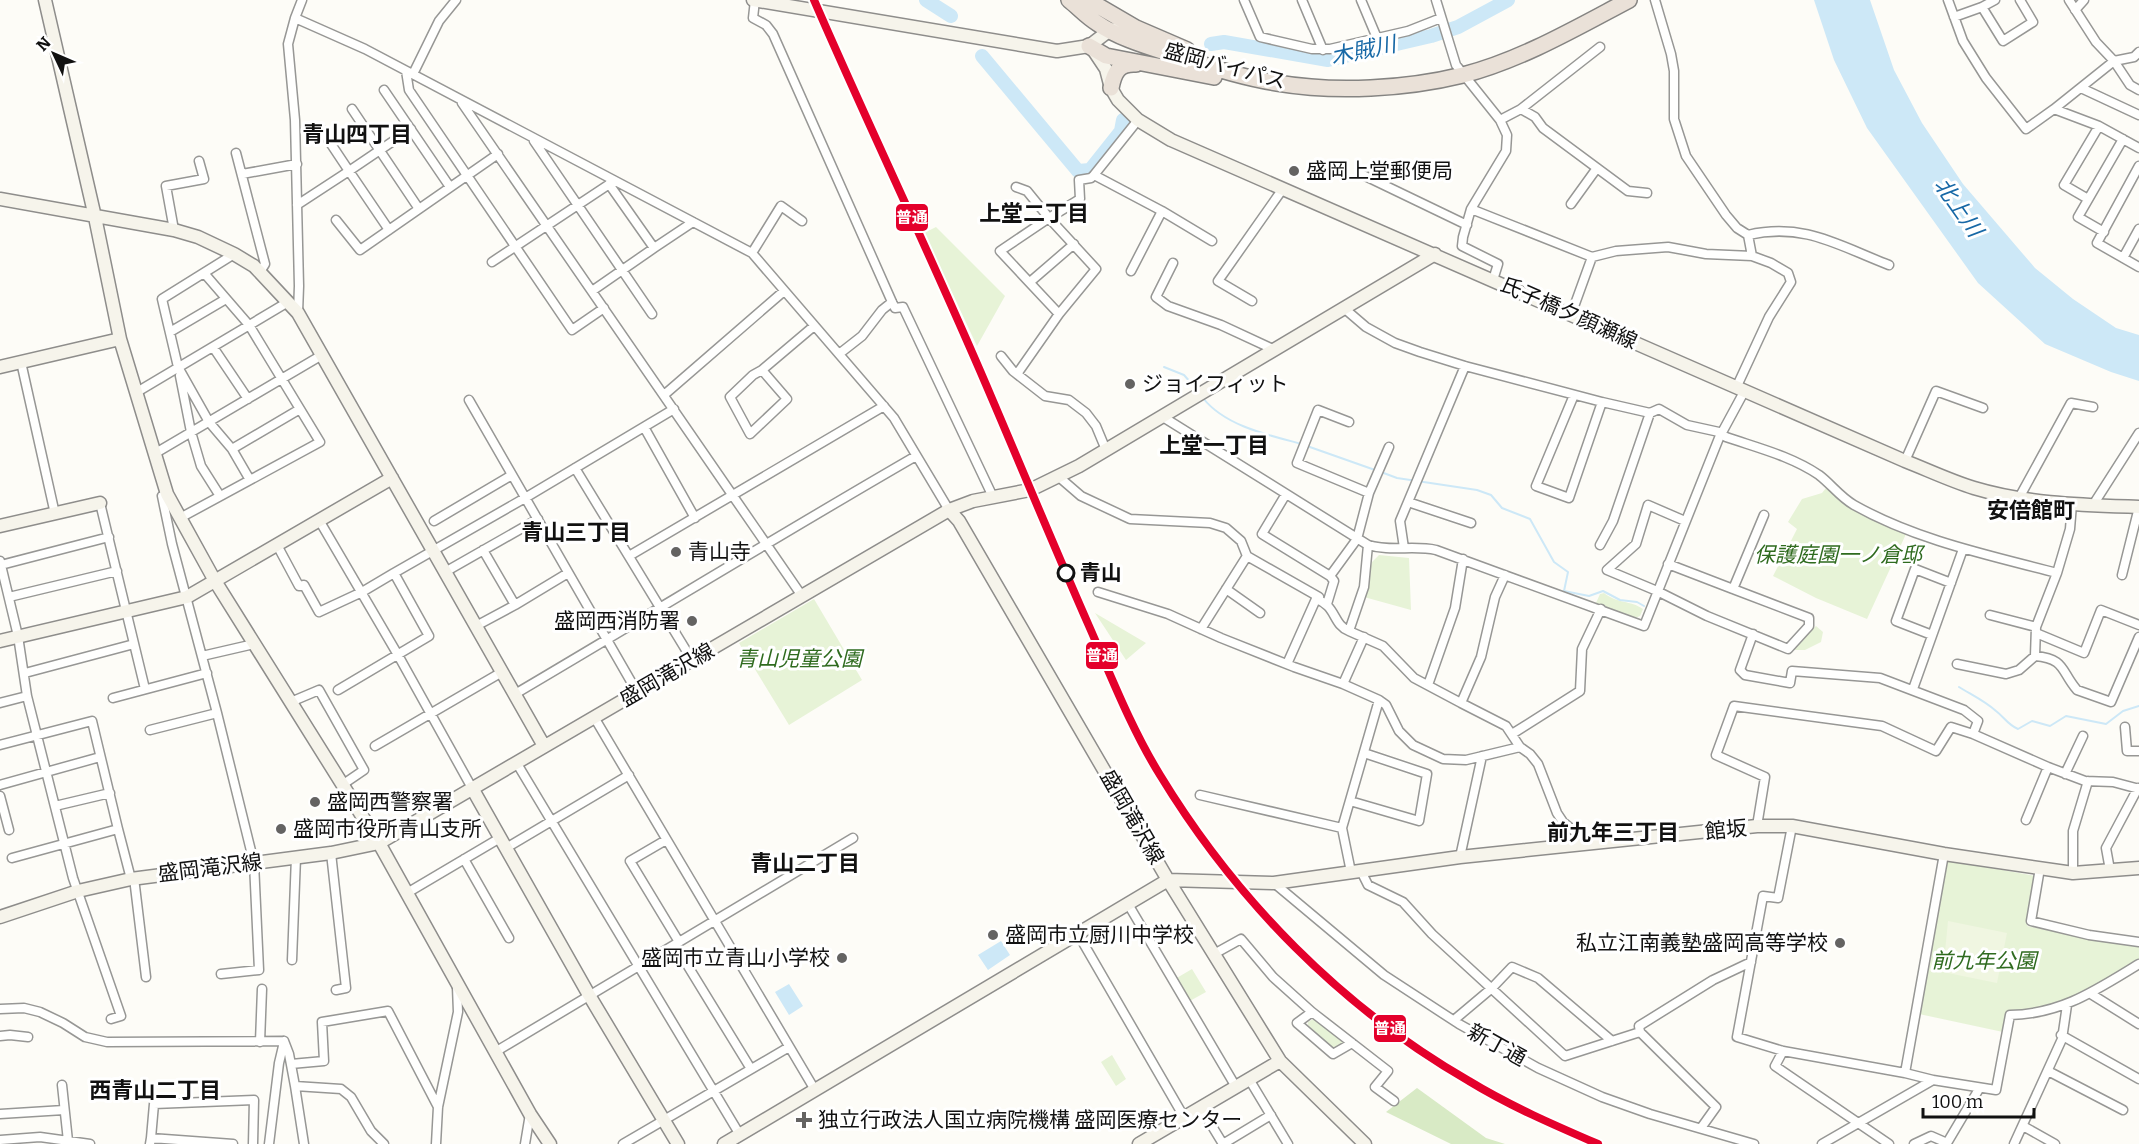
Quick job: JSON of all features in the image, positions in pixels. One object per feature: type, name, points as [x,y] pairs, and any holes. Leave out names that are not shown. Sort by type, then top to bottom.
[{"type":"highway","name":"盛岡バイパス","points":[[1069,0],[1103,27],[1160,51],[1215,68],[1278,83],[1355,88],[1430,81],[1523,45],[1610,0]]},
{"type":"highway","name":"盛岡バイパス","points":[[1090,1],[1136,28],[1212,59],[1290,78],[1382,78],[1460,70],[1516,56],[1561,36],[1629,0]]},
{"type":"highway","points":[[1089,46],[1106,56],[1287,91],[1361,95],[1430,81]]},
{"type":"highway","points":[[1111,88],[1113,75],[1128,63],[1151,64]]},
{"type":"street","points":[[45,0],[95,217],[120,339],[167,494],[215,581],[379,843],[530,1114],[550,1144]]},
{"type":"street","points":[[298,313],[297,164],[288,44],[302,0]]},
{"type":"street","points":[[456,0],[439,21],[409,72],[409,90],[572,330],[604,308]]},
{"type":"street","points":[[993,497],[903,307],[895,308],[892,302],[773,34],[766,25],[753,18],[754,0],[1057,51],[1089,46],[1103,27]]},
{"type":"street","points":[[1244,0],[1260,37],[1312,49],[1323,50],[1442,22]]},
{"type":"street","points":[[1302,0],[1323,50]]},
{"type":"street","points":[[1361,0],[1377,38]]},
{"type":"street","points":[[1436,0],[1460,70],[1500,120],[1507,135],[1506,151],[1471,209],[1462,246],[1498,264],[1493,280]]},
{"type":"street","points":[[1655,0],[1671,54],[1674,71],[1674,119],[1686,156],[1737,228],[1748,235],[1766,231],[1794,231],[1819,237],[1889,265]]},
{"type":"street","points":[[1948,0],[1963,41],[2026,129],[2114,61],[2134,57],[2139,52]]},
{"type":"street","points":[[1954,16],[1995,0]]},
{"type":"street","points":[[1982,7],[2003,41],[2034,22],[2020,0]]},
{"type":"street","points":[[2069,0],[2096,42],[2114,61],[2130,85],[2139,90]]},
{"type":"street","points":[[2075,10],[2084,0]]},
{"type":"street","points":[[1090,1],[1103,27]]},
{"type":"street","points":[[295,18],[365,49],[611,183],[752,253],[894,418],[950,510],[973,501],[1030,490],[1059,477],[1435,254]]},
{"type":"street","points":[[1103,27],[1136,28]]},
{"type":"street","name":"氏子橋夕顔瀬線","points":[[1089,46],[1100,59],[1118,100],[1138,120],[1171,140],[1282,190],[1435,254],[1905,461],[1974,488],[2019,498],[2072,504],[2139,507]]},
{"type":"street","points":[[1500,120],[1521,109],[1600,47]]},
{"type":"street","points":[[2081,88],[2139,115]]},
{"type":"street","points":[[384,90],[450,187]]},
{"type":"street","points":[[460,100],[802,596]]},
{"type":"street","points":[[352,109],[419,209]]},
{"type":"street","points":[[1521,109],[1535,117],[1543,128],[1628,191],[1647,193]]},
{"type":"street","points":[[2054,109],[2099,126],[2139,148]]},
{"type":"street","points":[[1059,314],[1000,251],[1080,199],[1079,180],[1095,175],[1138,120]]},
{"type":"street","points":[[2088,199],[2064,185],[2099,126]]},
{"type":"street","points":[[321,129],[389,230]]},
{"type":"street","points":[[297,206],[411,129]]},
{"type":"street","points":[[532,138],[652,314]]},
{"type":"street","points":[[2103,232],[2078,217],[2123,139]]},
{"type":"street","points":[[236,153],[265,264],[260,272]]},
{"type":"street","points":[[336,220],[360,250],[498,154]]},
{"type":"street","points":[[174,230],[166,186],[204,179],[200,161]]},
{"type":"street","points":[[242,174],[297,164]]},
{"type":"street","points":[[2139,166],[2097,243],[2139,267]]},
{"type":"street","points":[[1571,204],[1597,168]]},
{"type":"street","points":[[1361,174],[1467,225]]},
{"type":"street","points":[[1095,175],[1212,241]]},
{"type":"street","points":[[492,262],[611,183]]},
{"type":"street","points":[[611,183],[654,248]]},
{"type":"street","points":[[1016,187],[1027,191],[1096,269],[1059,314],[1017,374]]},
{"type":"street","points":[[1252,301],[1218,281],[1282,190]]},
{"type":"street","points":[[0,199],[174,230],[198,237],[234,254],[260,272],[298,313],[544,746]]},
{"type":"street","points":[[752,253],[781,206],[802,221]]},
{"type":"street","points":[[1163,417],[1368,545],[1380,549],[1423,547],[1436,549],[1644,626],[1769,317],[1791,282],[1788,273],[1772,263],[1752,256],[1706,254],[1668,247],[1616,251],[1592,257],[1471,209]]},
{"type":"street","points":[[1131,271],[1162,211]]},
{"type":"street","points":[[592,291],[693,222]]},
{"type":"street","points":[[2123,258],[2139,229]]},
{"type":"street","points":[[1748,235],[1752,256]]},
{"type":"street","points":[[1030,282],[1074,244]]},
{"type":"street","points":[[220,496],[201,466],[190,432],[162,299],[234,254]]},
{"type":"street","points":[[1571,315],[1592,257]]},
{"type":"street","points":[[1173,263],[1156,297],[1167,306],[1221,325],[1275,350]]},
{"type":"street","points":[[180,518],[320,442],[249,325],[204,273]]},
{"type":"street","points":[[664,395],[784,291]]},
{"type":"street","points":[[170,333],[226,299]]},
{"type":"street","points":[[137,392],[288,302]]},
{"type":"street","points":[[839,354],[862,336],[882,310],[892,302]]},
{"type":"street","points":[[1345,309],[1366,327],[1395,343],[1465,366],[1650,413],[1659,409],[1687,424],[1719,432],[1726,437],[1788,458],[1820,476],[1852,504],[1911,531],[1963,549],[2057,573]]},
{"type":"street","points":[[762,370],[787,399],[750,434],[730,397],[753,375],[814,326]]},
{"type":"street","points":[[0,367],[120,339]]},
{"type":"street","points":[[213,347],[248,399]]},
{"type":"street","points":[[154,454],[322,355]]},
{"type":"street","points":[[1001,356],[1017,374],[1045,396],[1069,400],[1086,413],[1096,426],[1106,450]]},
{"type":"street","points":[[21,362],[55,514]]},
{"type":"street","points":[[1404,548],[1400,521],[1465,366]]},
{"type":"street","points":[[178,367],[209,422],[232,449],[250,480]]},
{"type":"street","points":[[1905,461],[1936,391],[1983,408]]},
{"type":"street","points":[[1574,395],[1536,486],[1569,498],[1602,402]]},
{"type":"street","points":[[469,400],[637,692]]},
{"type":"street","points":[[2019,498],[2071,403],[2093,407]]},
{"type":"street","points":[[629,556],[884,406]]},
{"type":"street","points":[[232,449],[300,409]]},
{"type":"street","points":[[277,545],[299,585],[304,585],[319,612],[362,592],[674,409]]},
{"type":"street","points":[[1349,422],[1318,410],[1297,462],[1369,493]]},
{"type":"street","points":[[1600,545],[1613,520],[1650,413]]},
{"type":"street","points":[[644,427],[695,518]]},
{"type":"street","points":[[2093,505],[2139,433]]},
{"type":"street","points":[[1330,576],[1357,539],[1369,493],[1389,447]]},
{"type":"street","points":[[514,694],[916,456]]},
{"type":"street","points":[[575,468],[692,660]]},
{"type":"street","points":[[434,520],[512,475]]},
{"type":"street","points":[[1059,477],[1081,496],[1130,519],[1210,523],[1226,528],[1241,541],[1247,556],[1319,597],[1316,599],[1287,664]]},
{"type":"street","points":[[0,641],[187,597],[392,478]]},
{"type":"street","points":[[167,494],[162,496],[254,863],[259,970],[220,974]]},
{"type":"street","points":[[1286,494],[1262,534],[1330,576],[1334,581],[1327,604]]},
{"type":"street","points":[[1408,502],[1471,523]]},
{"type":"street","points":[[0,526],[100,503],[145,689]]},
{"type":"street","points":[[2035,656],[2036,630],[2070,529],[2072,504]]},
{"type":"street","points":[[1668,564],[1809,618],[1809,626],[1788,648],[1707,616],[1657,591],[1607,570],[1636,544],[1648,505],[1685,521]]},
{"type":"street","points":[[2122,575],[2139,507]]},
{"type":"street","name":"盛岡滝沢線","points":[[0,918],[78,891],[132,878],[331,853],[379,843],[950,510],[959,521],[1168,880],[1280,1061],[1365,1144]]},
{"type":"street","points":[[1733,589],[1764,515]]},
{"type":"street","points":[[445,572],[538,519]]},
{"type":"street","points":[[320,520],[590,995],[678,1144]]},
{"type":"street","points":[[109,537],[0,563],[18,636],[27,696],[64,843],[121,1016],[111,1019]]},
{"type":"street","points":[[1349,631],[1364,586],[1368,545]]},
{"type":"street","points":[[1912,689],[1963,549]]},
{"type":"street","points":[[483,550],[515,605]]},
{"type":"street","points":[[1201,629],[1247,556]]},
{"type":"street","points":[[1428,685],[1455,608],[1463,559]]},
{"type":"street","points":[[1932,635],[1896,621],[1915,569],[1951,583]]},
{"type":"street","points":[[9,597],[117,572]]},
{"type":"street","points":[[338,690],[429,636],[394,573]]},
{"type":"street","points":[[476,626],[568,573]]},
{"type":"street","points":[[1461,703],[1481,657],[1495,597],[1505,575]]},
{"type":"street","points":[[1226,589],[1260,613]]},
{"type":"street","points":[[1098,592],[1168,614],[1379,700],[1386,705],[1399,731],[1422,750],[1443,759],[1466,760],[1520,747]]},
{"type":"street","points":[[1316,599],[1327,604],[1340,625],[1383,646],[1414,678],[1506,726],[1520,747],[1538,764],[1557,813],[1563,822],[1591,845]]},
{"type":"street","points":[[1512,734],[1580,691],[1582,650],[1601,609]]},
{"type":"street","points":[[1990,615],[2036,630],[2084,653],[2101,610],[2139,625]]},
{"type":"street","points":[[1753,634],[1740,670],[1745,675],[1790,683],[1792,671],[1880,678],[1964,710],[1978,721],[1973,734]]},
{"type":"street","points":[[1957,664],[2006,675],[2019,670],[2035,656],[2052,657],[2065,669],[2077,690],[2111,702],[2139,637]]},
{"type":"street","points":[[1343,684],[1364,638]]},
{"type":"street","points":[[25,673],[134,644]]},
{"type":"street","points":[[202,656],[254,644]]},
{"type":"street","points":[[375,746],[502,672]]},
{"type":"street","points":[[113,698],[207,673]]},
{"type":"street","points":[[293,701],[319,690],[364,770],[342,785]]},
{"type":"street","points":[[0,703],[27,696]]},
{"type":"street","points":[[1379,700],[1342,828],[1356,872],[1368,885],[1403,902],[1432,934],[1565,1056],[1640,1032]]},
{"type":"street","points":[[1757,826],[1765,777],[1716,755],[1734,706],[1882,726],[1936,751],[1951,727],[2088,782],[2114,782],[2138,788],[2106,848],[2110,870]]},
{"type":"street","points":[[150,730],[217,713]]},
{"type":"street","points":[[594,717],[815,1090]]},
{"type":"street","points":[[0,745],[92,721],[132,878],[146,977]]},
{"type":"street","points":[[2125,727],[2127,752],[2139,751]]},
{"type":"street","points":[[2065,774],[2083,735]]},
{"type":"street","points":[[1350,801],[1419,821],[1427,774],[1364,753]]},
{"type":"street","points":[[1460,857],[1482,756]]},
{"type":"street","points":[[0,784],[100,757]]},
{"type":"street","points":[[516,762],[740,1135]]},
{"type":"street","points":[[2026,820],[2048,767]]},
{"type":"street","points":[[407,893],[464,859],[552,821],[628,776]]},
{"type":"street","points":[[2073,873],[2073,831],[2088,782]]},
{"type":"street","points":[[55,807],[110,794]]},
{"type":"street","points":[[1200,795],[1342,828]]},
{"type":"street","points":[[0,796],[9,830]]},
{"type":"street","points":[[1792,825],[1778,898],[1763,896],[1737,1037],[1783,1050],[1979,1089],[1996,1090],[2010,1016],[2032,1015],[2067,1005],[2091,994],[2139,964]]},
{"type":"street","name":"館坂","points":[[1168,880],[1274,883],[1460,857],[1757,826],[1792,825],[1944,854],[2073,873],[2139,868]]},
{"type":"street","points":[[12,858],[118,829]]},
{"type":"street","points":[[495,1052],[853,838]]},
{"type":"street","points":[[666,840],[630,861],[751,1069]]},
{"type":"street","points":[[331,853],[346,988],[336,990]]},
{"type":"street","points":[[1905,1073],[1944,854]]},
{"type":"street","points":[[292,960],[296,857]]},
{"type":"street","points":[[464,859],[508,939]]},
{"type":"street","points":[[2040,868],[2031,921],[2089,935],[2139,942]]},
{"type":"street","points":[[724,1144],[1168,880]]},
{"type":"street","name":"新丁通","points":[[1274,883],[1384,975],[1454,1020],[1538,1068],[1602,1097],[1754,1144]]},
{"type":"street","points":[[1128,904],[1236,1087]]},
{"type":"street","points":[[1078,934],[1184,1117]]},
{"type":"street","points":[[1214,954],[1241,939],[1273,976],[1312,1012],[1388,1071],[1375,1087],[1394,1101]]},
{"type":"street","points":[[1701,1128],[1716,1107],[1640,1032],[1639,1026],[1713,980],[1751,962]]},
{"type":"street","points":[[1454,1020],[1492,988],[1512,967],[1538,978],[1612,1041]]},
{"type":"street","points":[[436,1144],[438,1107],[458,1012],[457,984]]},
{"type":"street","points":[[260,1042],[262,989]]},
{"type":"street","points":[[2091,994],[2139,1024]]},
{"type":"street","points":[[2014,1144],[2062,1039],[2067,1005]]},
{"type":"street","points":[[0,1009],[24,1008],[40,1012],[85,1037],[107,1042],[284,1041]]},
{"type":"street","points":[[291,1064],[324,1061],[322,1022],[388,1011],[438,1107]]},
{"type":"street","points":[[1312,1012],[1297,1023],[1333,1054],[1352,1043]]},
{"type":"street","points":[[2061,1035],[2139,1079]]},
{"type":"street","points":[[0,1036],[28,1037]]},
{"type":"street","points":[[284,1041],[291,1064],[304,1144]]},
{"type":"street","points":[[268,1144],[284,1041]]},
{"type":"street","points":[[623,1144],[789,1047]]},
{"type":"street","points":[[1783,1050],[1775,1066],[1888,1144]]},
{"type":"street","points":[[1139,1144],[1280,1061]]},
{"type":"street","points":[[2048,1071],[2122,1110]]},
{"type":"street","points":[[1249,1079],[1288,1144]]},
{"type":"street","points":[[1822,1144],[1934,1080]]},
{"type":"street","points":[[62,1085],[68,1141]]},
{"type":"street","points":[[294,1086],[341,1089],[351,1097],[371,1131],[384,1144]]},
{"type":"street","points":[[1914,1144],[1931,1136],[1947,1143],[1979,1089]]},
{"type":"street","points":[[233,1144],[151,1141],[154,1104],[254,1100],[253,1144]]},
{"type":"street","points":[[1201,1108],[1223,1144],[1271,1115]]},
{"type":"street","points":[[0,1114],[64,1110]]},
{"type":"street","points":[[525,1144],[530,1114]]},
{"type":"street","points":[[2023,1126],[2055,1144]]},
{"type":"street","points":[[0,1140],[40,1137],[90,1144]]},
{"type":"green space","points":[[936,227],[1005,296],[977,346],[924,233]]},
{"type":"green space","name":"保護庭園一ノ倉邸","points":[[1826,488],[1849,506],[1906,534],[1867,619],[1816,598],[1773,576],[1797,529],[1788,522],[1802,499],[1822,493]]},
{"type":"green space","points":[[1379,555],[1409,558],[1411,610],[1364,597],[1372,562]]},
{"type":"green space","points":[[1604,593],[1643,609],[1640,616],[1635,618],[1596,603],[1600,594]]},
{"type":"green space","name":"青山児童公園","points":[[814,599],[862,680],[789,725],[739,643]]},
{"type":"green space","points":[[1095,613],[1146,643],[1126,660]]},
{"type":"green space","points":[[1816,626],[1823,632],[1821,642],[1805,650],[1791,650]]},
{"type":"green space","name":"前九年公園","points":[[1948,860],[2035,876],[2027,926],[2092,939],[2139,945],[2139,959],[2071,999],[2047,1008],[2009,1011],[2003,1032],[1919,1014]]},
{"type":"green space","points":[[1948,921],[2007,933],[1997,983],[1943,972]]},
{"type":"green space","points":[[1192,969],[1206,992],[1188,1002],[1175,979]]},
{"type":"green space","points":[[1315,1018],[1347,1042],[1333,1050],[1308,1025],[1308,1022]]},
{"type":"green space","points":[[1112,1055],[1126,1079],[1116,1086],[1101,1062]]},
{"type":"green space","points":[[1417,1088],[1486,1138],[1505,1144],[1451,1144],[1386,1112]]},
{"type":"water","name":"北上川","points":[[1814,0],[1870,0],[1894,70],[1922,123],[1963,184],[2035,268],[2073,299],[2116,328],[2139,335],[2139,381],[2111,372],[2045,344],[1978,283],[1867,128],[1834,60]]},
{"type":"water","points":[[1001,941],[1010,955],[988,970],[978,955]]},
{"type":"water","points":[[789,984],[803,1006],[789,1015],[775,992]]},
{"type":"waterway","name":"木賊川","points":[[926,0],[951,16]]},
{"type":"waterway","name":"木賊川","points":[[1211,44],[1224,42],[1328,60],[1431,36],[1458,27],[1508,0]]},
{"type":"waterway","name":"木賊川","points":[[982,56],[1078,171],[1090,170],[1121,131],[1123,120]]},
{"type":"waterway","points":[[1164,367],[1184,375],[1198,391]]},
{"type":"waterway","points":[[1203,398],[1212,408],[1235,422],[1262,433],[1302,444]]},
{"type":"waterway","points":[[1307,446],[1375,470]]},
{"type":"waterway","points":[[1381,472],[1397,478],[1477,490],[1491,495],[1502,508],[1530,519],[1554,562],[1568,572],[1564,591],[1589,596],[1603,591],[1620,600],[1637,602],[1644,606]]},
{"type":"waterway","points":[[1959,687],[1987,704],[2018,729],[2032,721],[2050,726],[2066,716],[2106,724],[2123,711],[2139,706]]},
{"type":"transit line","name":"普通","points":[[814,0],[927,250],[1122,702],[1160,775],[1190,821],[1222,865],[1295,948],[1378,1020],[1422,1052],[1485,1090],[1532,1115],[1598,1144]]},
{"type":"place","name":"盛岡上堂郵便局","points":[[1294,171]]},
{"type":"place","name":"ジョイフィット","points":[[1130,384]]},
{"type":"place","name":"青山寺","points":[[676,552]]},
{"type":"place","name":"青山","points":[[1066,573]]},
{"type":"place","name":"盛岡西消防署","points":[[692,621]]},
{"type":"place","name":"盛岡西警察署","points":[[315,802]]},
{"type":"place","name":"盛岡市役所青山支所","points":[[281,829]]},
{"type":"place","name":"盛岡市立厨川中学校","points":[[993,935]]},
{"type":"place","name":"私立江南義塾盛岡高等学校","points":[[1840,943]]},
{"type":"place","name":"盛岡市立青山小学校","points":[[842,958]]},
{"type":"place","name":"独立行政法人国立病院機構 盛岡医療センター","points":[[804,1120]]},
{"type":"district","name":"青山四丁目","points":[[357,134]]},
{"type":"district","name":"上堂二丁目","points":[[1034,213]]},
{"type":"district","name":"上堂一丁目","points":[[1214,445]]},
{"type":"district","name":"安倍館町","points":[[2031,510]]},
{"type":"district","name":"青山三丁目","points":[[576,532]]},
{"type":"district","name":"前九年三丁目","points":[[1613,832]]},
{"type":"district","name":"青山二丁目","points":[[805,863]]},
{"type":"district","name":"西青山二丁目","points":[[155,1090]]}]
